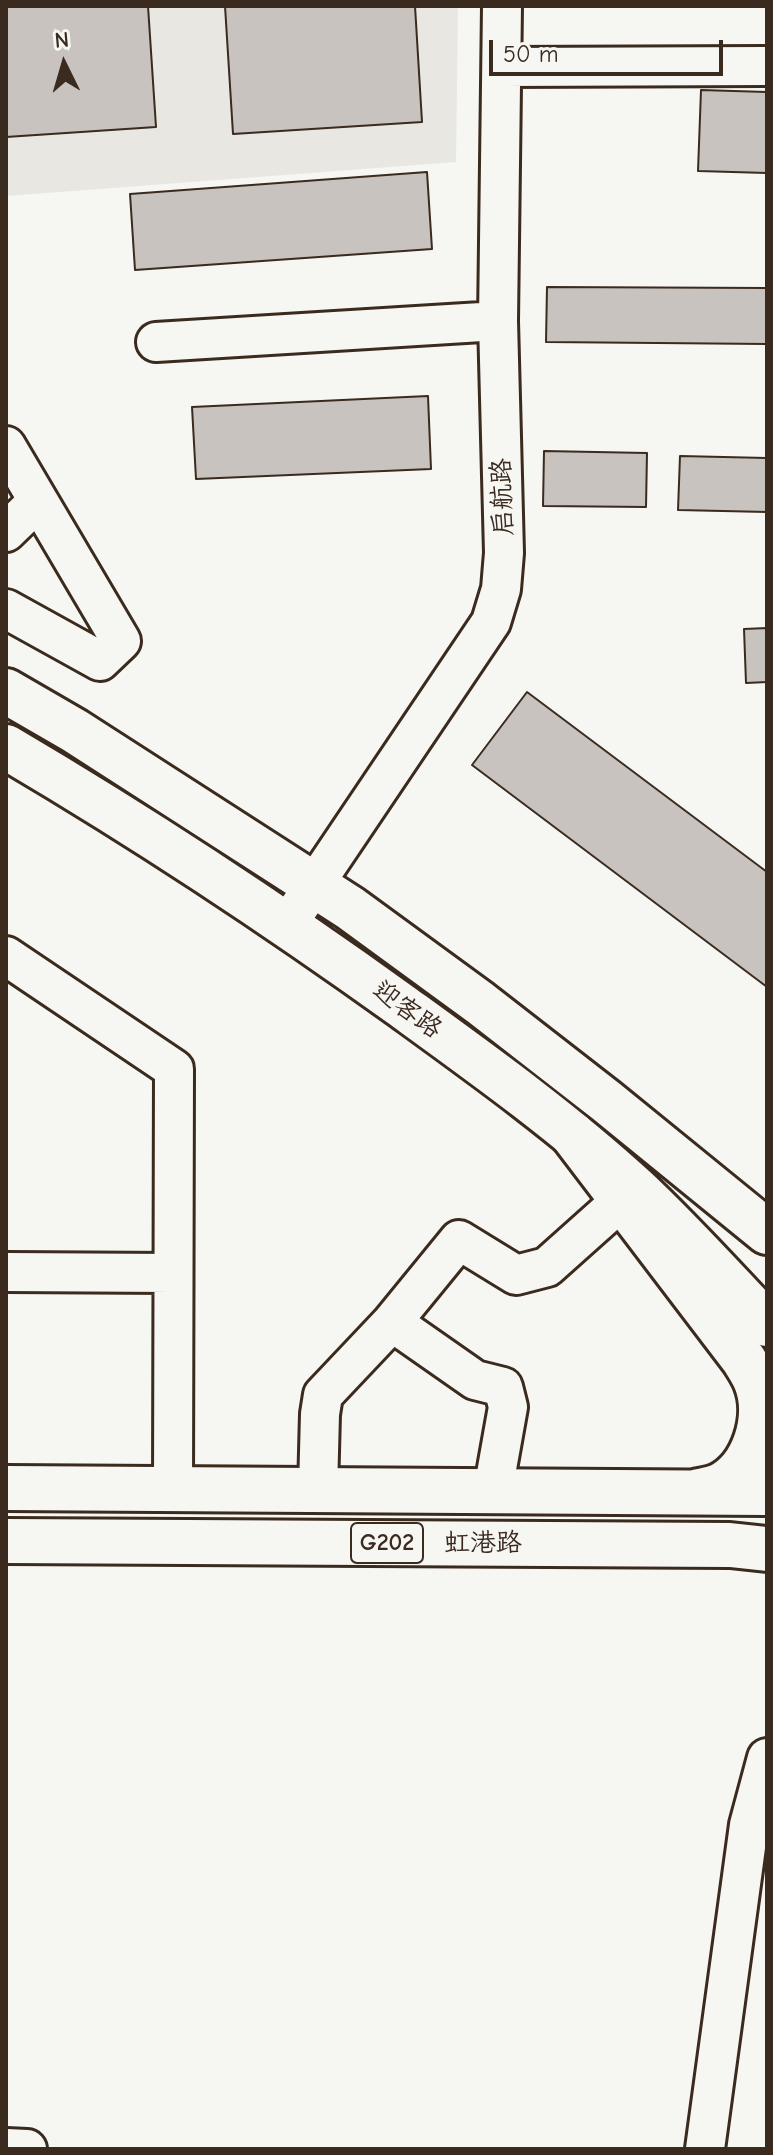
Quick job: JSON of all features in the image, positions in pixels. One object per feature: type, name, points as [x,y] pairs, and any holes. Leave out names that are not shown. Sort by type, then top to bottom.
[{"type":"main road","name":"迎客路","points":[[6,691],[75,731],[350,908],[480,1003],[767,1232]]},
{"type":"main road","name":"迎客路","points":[[6,747],[287,925],[448,1040],[572,1134],[636,1189],[767,1324]]},
{"type":"main road","points":[[572,1134],[744,1360],[757,1383],[762,1409],[759,1432],[749,1455],[736,1474],[719,1486],[694,1492]]},
{"type":"main road","name":"虹港路","points":[[6,1488],[767,1493]]},
{"type":"main road","name":"虹港路","points":[[6,1541],[730,1545],[767,1549]]},
{"type":"street","name":"启航路","points":[[287,925],[491,622],[501,589],[504,553],[498,321],[502,6]]},
{"type":"street","points":[[503,67],[767,66]]},
{"type":"street","points":[[156,342],[498,321]]},
{"type":"street","points":[[6,446],[121,641],[100,661],[6,609]]},
{"type":"street","points":[[6,532],[38,501]]},
{"type":"street","points":[[6,956],[174,1069],[173,1489]]},
{"type":"street","points":[[318,1490],[323,1395],[392,1322],[459,1240],[516,1275],[547,1267],[622,1200]]},
{"type":"street","points":[[6,1272],[172,1273]]},
{"type":"street","points":[[392,1322],[475,1380],[503,1387],[508,1407],[493,1491]]},
{"type":"street","points":[[705,2149],[749,1825],[767,1758]]},
{"type":"street","points":[[6,2148],[27,2149]]},
{"type":"shaded area","points":[[6,6],[458,6],[456,162],[6,196]]},
{"type":"building","points":[[6,6],[148,6],[156,127],[6,137]]},
{"type":"building","points":[[225,6],[415,6],[422,122],[233,134]]},
{"type":"building","points":[[701,90],[767,92],[767,173],[698,171]]},
{"type":"building","points":[[427,172],[432,249],[135,270],[130,194]]},
{"type":"building","points":[[547,287],[767,288],[767,344],[546,342]]},
{"type":"building","points":[[428,396],[431,469],[196,479],[192,407]]},
{"type":"building","points":[[544,451],[647,453],[646,507],[543,506]]},
{"type":"building","points":[[680,456],[767,458],[767,512],[678,510]]},
{"type":"building","points":[[767,628],[767,682],[746,683],[744,629]]},
{"type":"building","points":[[527,692],[767,872],[767,987],[472,765]]}]
